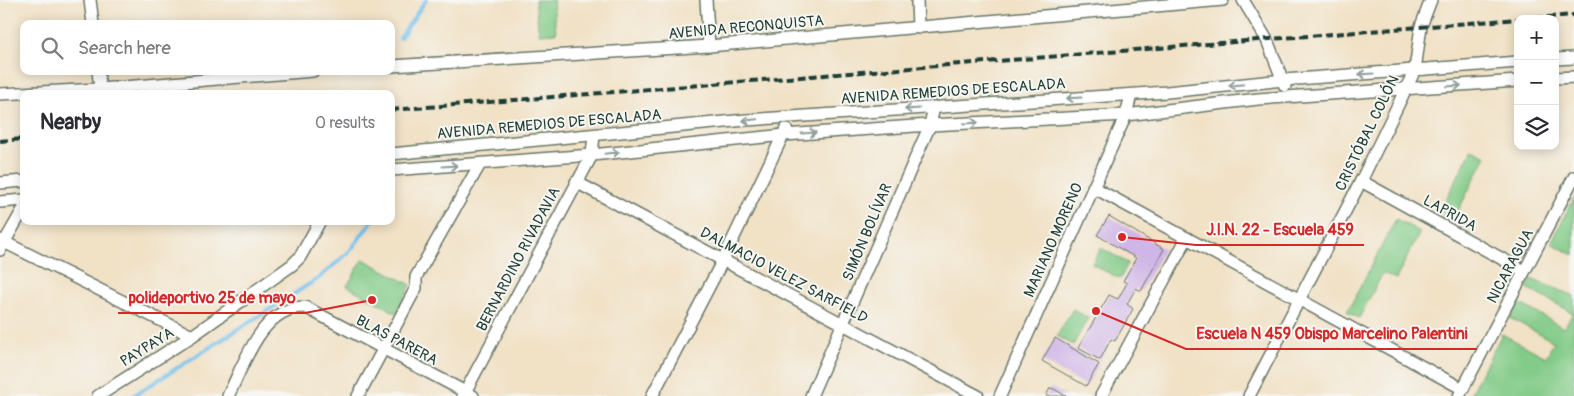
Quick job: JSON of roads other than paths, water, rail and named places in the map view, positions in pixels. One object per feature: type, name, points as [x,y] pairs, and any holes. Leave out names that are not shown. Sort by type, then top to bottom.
[{"type":"street","points":[[90,0],[92,20]]},
{"type":"street","points":[[706,0],[709,46]]},
{"type":"street","points":[[917,0],[918,28]]},
{"type":"street","name":"AVENIDA RECONQUISTA","points":[[395,66],[709,46],[1223,0]]},
{"type":"street","points":[[1243,0],[1267,40],[1284,80],[1288,97]]},
{"type":"street","name":"CRISTÓBAL COLÓN","points":[[1249,396],[1361,181],[1406,90],[1415,70],[1422,26],[1431,0]]},
{"type":"street","points":[[1559,60],[1574,58]]},
{"type":"street","name":"AVENIDA REMEDIOS DE ESCALADA","points":[[396,153],[789,117],[1130,95],[1284,80],[1514,62]]},
{"type":"street","points":[[98,75],[100,89]]},
{"type":"street","points":[[80,90],[266,75]]},
{"type":"street","points":[[1559,78],[1574,77]]},
{"type":"street","points":[[396,170],[592,155],[784,135],[930,124],[1126,115],[1288,97],[1514,81]]},
{"type":"street","points":[[0,94],[20,93]]},
{"type":"street","name":"MARIANO MORENO","points":[[1000,396],[1126,115],[1130,95]]},
{"type":"street","name":"SIMÓN BOLÍVAR","points":[[811,396],[930,124],[934,107]]},
{"type":"street","points":[[652,396],[784,135],[789,117]]},
{"type":"street","name":"BERNARDINO RIVADAVIA","points":[[467,395],[576,182],[592,155],[594,135]]},
{"type":"street","points":[[358,396],[416,288],[416,277],[480,164]]},
{"type":"street","name":"NICARAGUA","points":[[1461,392],[1574,176]]},
{"type":"street","points":[[0,183],[20,181]]},
{"type":"street","name":"LAPRIDA","points":[[1361,181],[1524,271]]},
{"type":"street","name":"DALMACIO VELEZ SARFIELD","points":[[576,182],[722,260],[844,322],[978,396]]},
{"type":"street","points":[[1093,187],[1461,392]]},
{"type":"street","points":[[0,202],[20,200]]},
{"type":"street","points":[[20,214],[1,244],[192,336]]},
{"type":"street","name":"PAYPAYA","points":[[98,396],[192,336],[292,265],[300,257],[318,225]]},
{"type":"street","points":[[1101,396],[1187,238]]},
{"type":"street","name":"BLAS PARERA","points":[[228,396],[259,335],[280,312],[292,306],[304,307],[467,395]]},
{"type":"waterway","points":[[400,38],[426,0]]},
{"type":"waterway","points":[[133,396],[319,278],[350,251],[369,225]]},
{"type":"railway","points":[[1559,16],[1574,15]]},
{"type":"railway","points":[[395,110],[1514,19]]},
{"type":"railway","points":[[0,141],[20,139]]},
{"type":"place","name":"J.I.N. 22 - Escuela 459","points":[[1122,237]]},
{"type":"place","name":"polideportivo 25 de mayo","points":[[372,300]]},
{"type":"place","name":"Escuela N 459 Obispo Marcelino Palentini","points":[[1096,311]]}]
